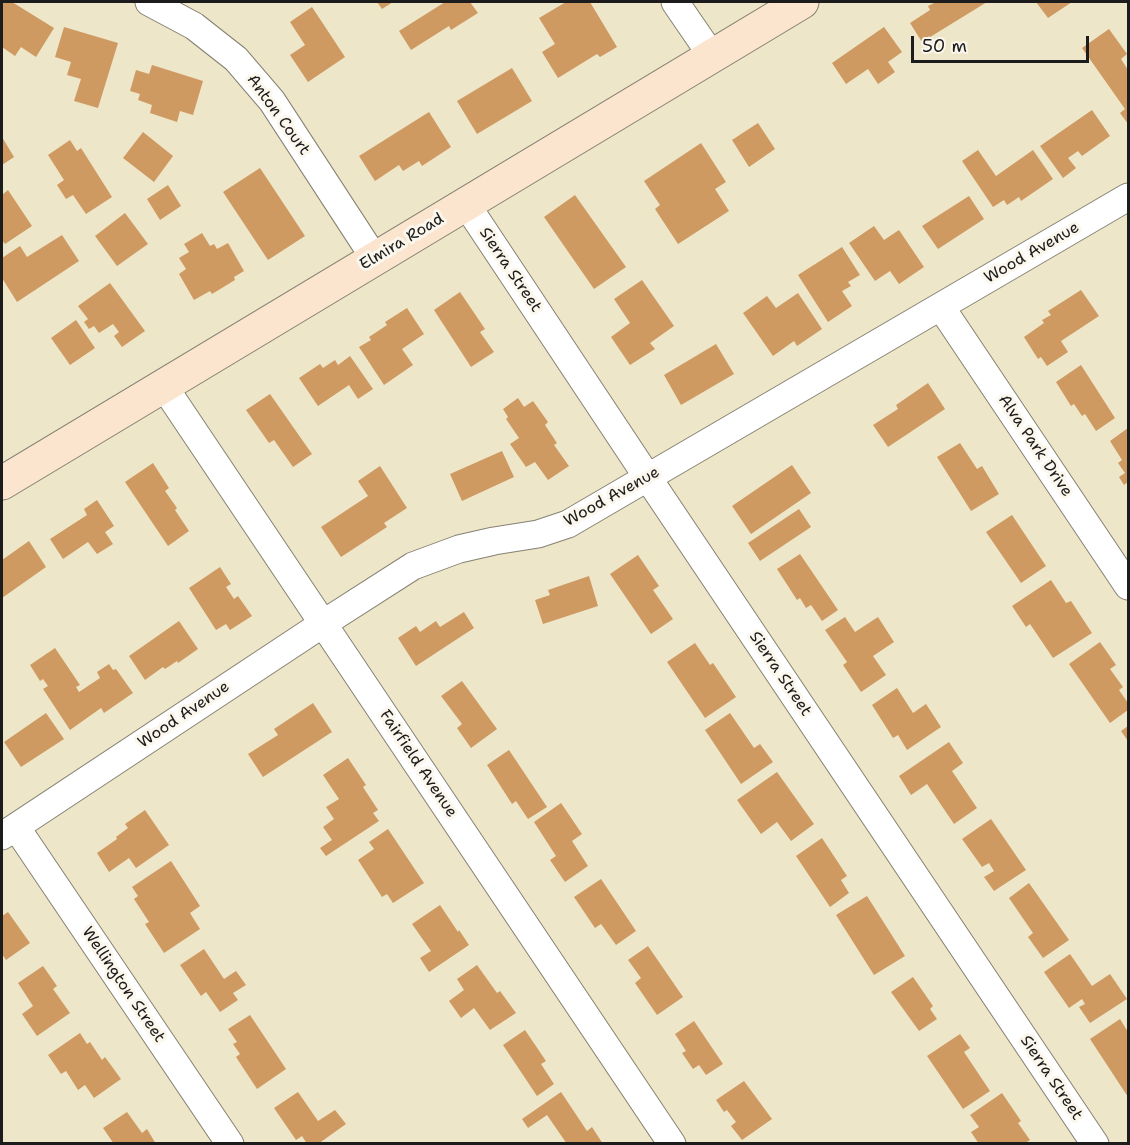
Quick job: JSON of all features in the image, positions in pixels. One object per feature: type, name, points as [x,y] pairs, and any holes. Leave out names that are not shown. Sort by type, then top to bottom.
[{"type":"street","name":"Anton Court","points":[[149,2],[194,26],[236,59],[272,101],[375,259]]},
{"type":"street","points":[[675,2],[712,56]]},
{"type":"street","name":"Elmira Road","points":[[2,483],[802,2]]},
{"type":"street","name":"Wood Avenue","points":[[9,832],[413,566],[459,549],[494,540],[538,534],[568,524],[1128,197]]},
{"type":"street","name":"Sierra Street","points":[[466,204],[1095,1143]]},
{"type":"street","name":"Alva Park Drive","points":[[941,307],[1128,586]]},
{"type":"street","name":"Fairfield Avenue","points":[[163,385],[672,1143]]},
{"type":"street","name":"Wellington Street","points":[[9,832],[230,1143]]},
{"type":"building","points":[[4,2],[12,2],[54,28],[36,57],[21,47],[15,56],[2,47],[2,5]]},
{"type":"building","points":[[377,2],[393,2],[382,9]]},
{"type":"building","points":[[445,2],[470,2],[478,13],[451,30],[449,26],[411,50],[399,31]]},
{"type":"building","points":[[566,2],[590,2],[617,47],[600,57],[597,54],[558,78],[542,52],[555,44],[539,18]]},
{"type":"building","points":[[936,2],[987,2],[922,42],[910,23],[930,10],[928,6]]},
{"type":"building","points":[[1036,2],[1072,2],[1048,18]]},
{"type":"building","points":[[312,7],[345,57],[308,82],[290,55],[305,45],[290,22]]},
{"type":"building","points":[[64,27],[118,43],[98,108],[74,101],[81,79],[67,75],[71,62],[55,57]]},
{"type":"building","points":[[884,27],[902,52],[888,62],[895,72],[878,84],[868,69],[846,84],[832,63]]},
{"type":"building","points":[[1109,29],[1127,54],[1121,59],[1128,70],[1128,124],[1120,113],[1125,109],[1082,48]]},
{"type":"building","points":[[152,65],[203,81],[193,115],[180,111],[177,122],[150,113],[152,105],[138,100],[140,94],[130,91],[136,70],[149,74]]},
{"type":"building","points":[[512,68],[532,101],[477,134],[457,101]]},
{"type":"building","points":[[1092,110],[1110,136],[1082,156],[1078,151],[1068,158],[1076,168],[1063,178],[1040,146]]},
{"type":"building","points":[[429,112],[451,147],[422,166],[419,161],[403,171],[399,165],[375,181],[359,156]]},
{"type":"building","points":[[758,123],[775,149],[749,167],[732,140]]},
{"type":"building","points":[[143,132],[173,156],[154,182],[123,158]]},
{"type":"building","points":[[2,137],[14,157],[2,165]]},
{"type":"building","points":[[70,140],[77,151],[81,148],[112,197],[86,214],[73,195],[66,199],[57,185],[64,180],[48,155]]},
{"type":"building","points":[[701,143],[726,182],[715,189],[729,211],[678,244],[655,209],[660,205],[644,181]]},
{"type":"building","points":[[978,150],[996,176],[1033,150],[1053,179],[1021,201],[1019,197],[1007,205],[1004,200],[993,207],[962,161]]},
{"type":"building","points":[[260,168],[305,236],[268,260],[223,192]]},
{"type":"building","points":[[168,185],[181,206],[160,220],[147,199]]},
{"type":"building","points":[[8,190],[32,226],[5,244],[2,240],[2,195]]},
{"type":"building","points":[[575,195],[626,267],[594,289],[544,217]]},
{"type":"building","points":[[969,196],[984,219],[938,249],[922,226]]},
{"type":"building","points":[[125,213],[148,244],[117,266],[95,236]]},
{"type":"building","points":[[874,226],[884,240],[899,230],[924,267],[899,284],[890,271],[875,281],[849,243]]},
{"type":"building","points":[[202,233],[210,246],[214,244],[217,249],[228,243],[244,271],[234,277],[235,280],[212,294],[210,291],[194,300],[179,274],[186,269],[179,258],[189,252],[184,244]]},
{"type":"building","points":[[62,235],[79,261],[17,302],[2,278],[2,258],[20,246],[27,257]]},
{"type":"building","points":[[842,247],[860,275],[848,282],[851,286],[842,291],[852,306],[828,322],[798,275]]},
{"type":"building","points":[[642,280],[674,326],[650,343],[655,349],[630,365],[611,337],[630,323],[614,299]]},
{"type":"building","points":[[110,283],[145,331],[122,347],[114,336],[119,332],[113,324],[99,333],[94,326],[89,329],[84,322],[88,319],[78,306]]},
{"type":"building","points":[[1081,290],[1099,316],[1061,341],[1068,352],[1047,366],[1041,357],[1038,359],[1024,337],[1044,323],[1042,320],[1051,315],[1048,311]]},
{"type":"building","points":[[460,292],[485,329],[480,332],[494,352],[471,367],[434,310]]},
{"type":"building","points":[[798,293],[822,329],[797,346],[794,341],[773,356],[743,313],[767,296],[776,308]]},
{"type":"building","points":[[407,308],[424,334],[402,349],[413,365],[384,385],[359,347],[371,340],[369,337],[387,325],[385,322]]},
{"type":"building","points":[[76,320],[95,348],[70,365],[51,338]]},
{"type":"building","points":[[716,344],[734,374],[681,405],[664,375]]},
{"type":"building","points":[[350,356],[373,389],[358,399],[349,385],[318,406],[299,378],[320,364],[323,368],[335,360],[338,365]]},
{"type":"building","points":[[1081,365],[1115,418],[1096,431],[1085,414],[1082,416],[1074,404],[1071,406],[1056,382]]},
{"type":"building","points":[[928,383],[945,409],[888,447],[873,425],[898,409],[896,405]]},
{"type":"building","points":[[270,394],[312,454],[293,467],[274,440],[269,443],[246,410]]},
{"type":"building","points":[[518,398],[524,407],[533,401],[548,422],[545,425],[557,443],[554,445],[569,466],[548,480],[535,462],[526,467],[510,444],[519,438],[506,419],[508,417],[503,409]]},
{"type":"building","points":[[1128,428],[1128,482],[1124,485],[1119,477],[1125,473],[1118,463],[1122,460],[1110,441]]},
{"type":"building","points":[[960,443],[977,469],[982,466],[999,494],[971,511],[937,457]]},
{"type":"building","points":[[502,451],[514,477],[462,501],[450,474]]},
{"type":"building","points":[[153,463],[169,488],[165,491],[177,508],[175,510],[189,531],[168,546],[125,482]]},
{"type":"building","points":[[792,465],[811,493],[751,534],[732,506]]},
{"type":"building","points":[[380,466],[407,508],[384,523],[387,527],[341,557],[321,527],[368,496],[358,481]]},
{"type":"building","points":[[97,500],[114,526],[105,532],[113,544],[97,554],[88,542],[63,559],[50,539],[87,515],[84,509]]},
{"type":"building","points":[[799,509],[811,527],[760,561],[748,543]]},
{"type":"building","points":[[1012,515],[1046,566],[1021,583],[986,532]]},
{"type":"building","points":[[29,541],[46,567],[2,598],[2,560]]},
{"type":"building","points":[[800,554],[838,610],[822,621],[811,605],[806,608],[800,598],[797,600],[777,569]]},
{"type":"building","points":[[638,555],[659,586],[653,590],[673,619],[651,634],[610,574]]},
{"type":"building","points":[[220,567],[231,584],[226,587],[234,599],[238,596],[252,616],[230,630],[226,624],[216,630],[189,588]]},
{"type":"building","points":[[589,576],[598,606],[543,624],[535,600],[550,595],[548,590]]},
{"type":"building","points":[[1051,580],[1066,603],[1071,601],[1092,633],[1053,658],[1030,624],[1026,627],[1012,606]]},
{"type":"building","points":[[464,612],[474,628],[416,666],[398,638],[416,626],[420,632],[436,621],[440,627]]},
{"type":"building","points":[[845,617],[855,632],[878,617],[894,642],[873,656],[886,675],[861,692],[843,665],[847,662],[825,630]]},
{"type":"building","points":[[179,621],[198,649],[178,663],[177,661],[165,669],[163,667],[145,680],[129,656]]},
{"type":"building","points":[[1100,642],[1116,665],[1110,669],[1123,687],[1119,690],[1128,703],[1128,710],[1110,723],[1069,664]]},
{"type":"building","points":[[695,643],[710,665],[713,663],[736,697],[705,718],[667,662]]},
{"type":"building","points":[[55,648],[80,685],[76,687],[79,692],[100,678],[97,672],[109,664],[113,670],[116,669],[133,693],[104,713],[101,708],[70,730],[43,689],[48,686],[43,679],[40,681],[30,665]]},
{"type":"building","points":[[462,681],[497,729],[471,748],[457,728],[462,724],[441,696]]},
{"type":"building","points":[[897,688],[913,713],[926,704],[941,727],[907,750],[898,735],[893,738],[872,705]]},
{"type":"building","points":[[313,703],[332,732],[263,777],[248,754],[278,735],[274,729]]},
{"type":"building","points":[[46,713],[64,739],[21,767],[4,742]]},
{"type":"building","points":[[730,713],[754,748],[760,744],[773,762],[741,784],[705,730]]},
{"type":"building","points":[[1128,726],[1128,741],[1121,731]]},
{"type":"building","points":[[949,742],[963,763],[952,771],[977,808],[954,824],[927,784],[911,795],[899,776]]},
{"type":"building","points":[[509,750],[547,807],[528,819],[516,801],[512,804],[487,765]]},
{"type":"building","points":[[348,758],[366,785],[363,787],[378,810],[373,813],[379,821],[326,856],[320,848],[332,840],[323,827],[334,819],[326,807],[339,799],[323,775]]},
{"type":"building","points":[[777,772],[814,824],[791,841],[777,822],[761,834],[737,800]]},
{"type":"building","points":[[561,803],[582,834],[572,841],[588,866],[565,882],[550,860],[556,856],[534,822]]},
{"type":"building","points":[[145,810],[169,845],[136,868],[129,858],[109,872],[97,853],[128,828],[125,824]]},
{"type":"building","points":[[991,819],[1026,870],[994,891],[984,877],[994,871],[989,863],[982,867],[962,839]]},
{"type":"building","points":[[388,829],[424,883],[393,903],[387,894],[382,897],[358,860],[374,849],[369,842]]},
{"type":"building","points":[[822,838],[847,876],[841,880],[849,893],[830,907],[796,856]]},
{"type":"building","points":[[171,861],[200,906],[190,913],[200,929],[164,953],[145,924],[149,922],[134,899],[138,896],[132,887]]},
{"type":"building","points":[[601,879],[636,931],[616,945],[601,924],[595,928],[574,897]]},
{"type":"building","points":[[1029,883],[1069,940],[1043,958],[1028,937],[1033,933],[1009,898]]},
{"type":"building","points":[[867,896],[905,956],[874,975],[836,915]]},
{"type":"building","points":[[440,905],[469,945],[429,972],[420,958],[431,951],[412,924]]},
{"type":"building","points":[[8,912],[30,943],[6,960],[2,954],[2,916]]},
{"type":"building","points":[[648,946],[683,997],[657,1015],[635,983],[641,978],[628,960]]},
{"type":"building","points":[[204,949],[224,979],[236,971],[246,985],[233,993],[238,1000],[220,1012],[206,992],[201,996],[180,965]]},
{"type":"building","points":[[1070,954],[1092,986],[1110,974],[1127,999],[1090,1023],[1079,1007],[1085,1004],[1082,999],[1069,1008],[1044,972]]},
{"type":"building","points":[[477,965],[497,993],[500,991],[516,1013],[490,1030],[474,1008],[461,1018],[449,1001],[464,990],[457,979]]},
{"type":"building","points":[[43,966],[57,986],[53,989],[70,1013],[37,1036],[22,1014],[33,1006],[18,983]]},
{"type":"building","points":[[913,977],[933,1006],[930,1009],[937,1019],[919,1031],[891,992]]},
{"type":"building","points":[[250,1015],[286,1069],[257,1089],[236,1057],[240,1054],[233,1044],[237,1042],[228,1029]]},
{"type":"building","points":[[1120,1019],[1128,1032],[1128,1097],[1090,1039]]},
{"type":"building","points":[[694,1021],[723,1064],[706,1075],[699,1065],[693,1069],[682,1053],[686,1051],[675,1034]]},
{"type":"building","points":[[525,1030],[546,1061],[541,1064],[554,1084],[537,1096],[503,1045]]},
{"type":"building","points":[[80,1033],[87,1044],[90,1042],[102,1060],[105,1057],[121,1079],[94,1098],[85,1085],[78,1090],[66,1071],[61,1074],[48,1055]]},
{"type":"building","points":[[960,1034],[970,1048],[964,1052],[990,1091],[963,1109],[927,1056]]},
{"type":"building","points":[[744,1081],[772,1119],[742,1140],[731,1126],[736,1122],[727,1110],[724,1112],[716,1100]]},
{"type":"building","points":[[298,1092],[318,1121],[335,1110],[346,1124],[318,1144],[307,1144],[302,1136],[296,1140],[274,1108]]},
{"type":"building","points":[[561,1092],[587,1131],[592,1127],[603,1144],[567,1144],[547,1115],[528,1128],[522,1119]]},
{"type":"building","points":[[1002,1093],[1021,1121],[1018,1123],[1030,1140],[1024,1144],[979,1144],[971,1132],[979,1127],[970,1115]]},
{"type":"building","points":[[127,1112],[142,1133],[147,1129],[156,1144],[114,1144],[103,1128]]}]
